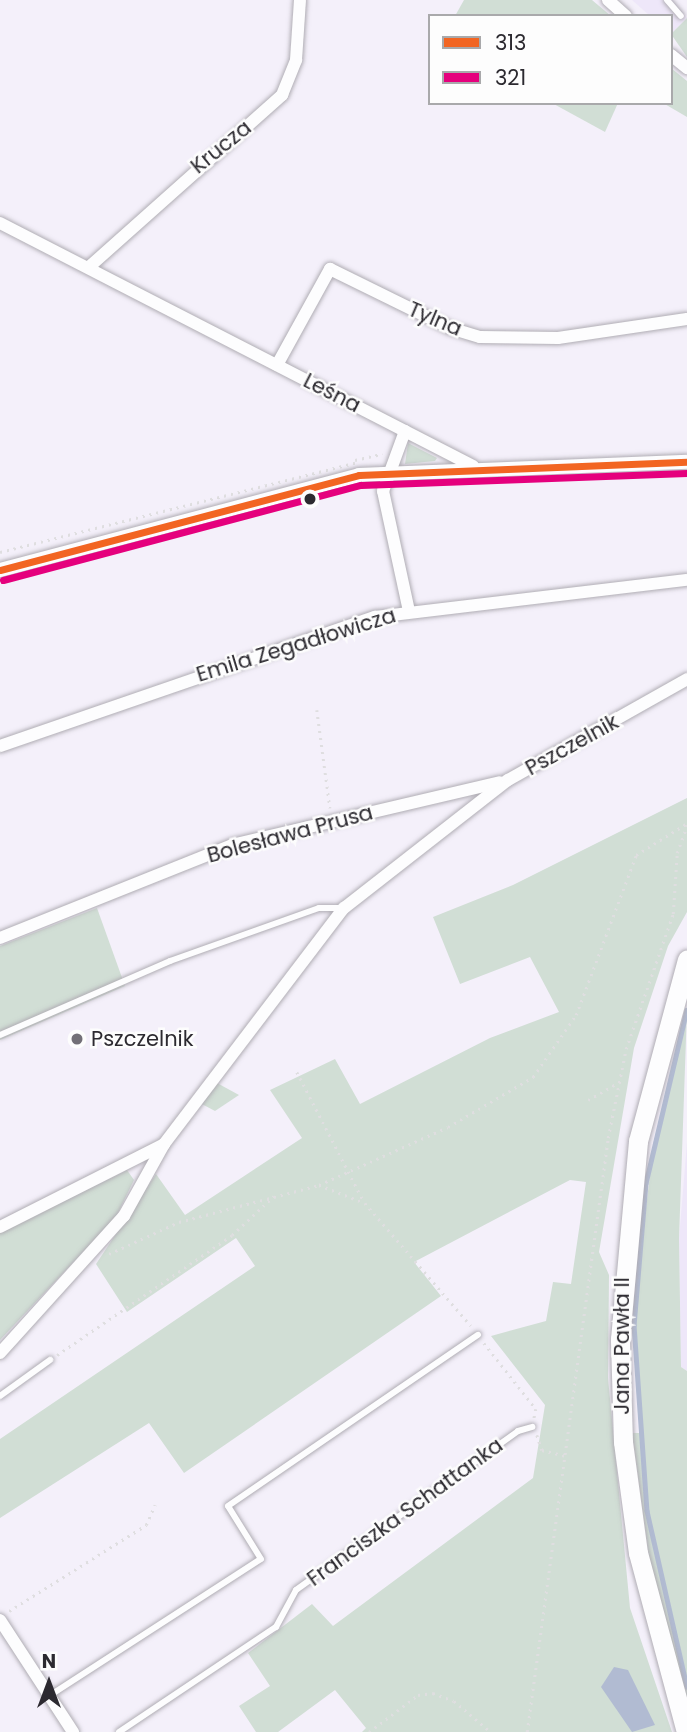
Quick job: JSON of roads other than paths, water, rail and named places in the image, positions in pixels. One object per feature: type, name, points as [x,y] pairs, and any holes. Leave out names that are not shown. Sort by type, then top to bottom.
[{"type":"main road","name":"Jana Pawła II","points":[[686,1732],[638,1553],[623,1443],[620,1339],[638,1141],[687,960]]},
{"type":"street","name":"Krucza","points":[[89,267],[282,95],[296,60],[300,0]]},
{"type":"street","points":[[608,0],[624,14]]},
{"type":"street","points":[[673,57],[687,68]]},
{"type":"street","name":"Leśna","points":[[0,223],[279,360],[474,466],[687,462]]},
{"type":"street","name":"Tylna","points":[[279,360],[330,269],[480,337],[558,338],[687,319]]},
{"type":"street","points":[[405,430],[387,472],[383,491],[408,611]]},
{"type":"street","points":[[0,570],[359,475],[474,466]]},
{"type":"street","name":"Emila Zegadłowicza","points":[[0,746],[312,636],[408,611],[687,580]]},
{"type":"street","name":"Pszczelnik","points":[[0,1227],[164,1144],[344,908],[508,780],[687,680]]},
{"type":"street","name":"Bolesława Prusa","points":[[0,938],[232,845],[508,780]]},
{"type":"street","points":[[0,1353],[83,1265],[124,1216],[164,1144]]},
{"type":"street","points":[[0,1618],[73,1732]]},
{"type":"lane","points":[[667,0],[681,16]]},
{"type":"lane","points":[[0,1035],[170,961],[319,908],[344,908]]},
{"type":"lane","points":[[49,1696],[261,1559],[228,1506],[478,1335]]},
{"type":"lane","points":[[0,1396],[50,1360]]},
{"type":"lane","name":"Franciszka Schattanka","points":[[119,1732],[276,1627],[296,1590],[518,1431],[532,1427]]},
{"type":"water","points":[[614,1667],[628,1670],[655,1725],[632,1732],[601,1687]]},
{"type":"waterway","points":[[687,1010],[646,1183],[634,1325],[647,1511],[687,1687]]},
{"type":"place","name":"Pszczelnik","points":[[77,1039]]}]
